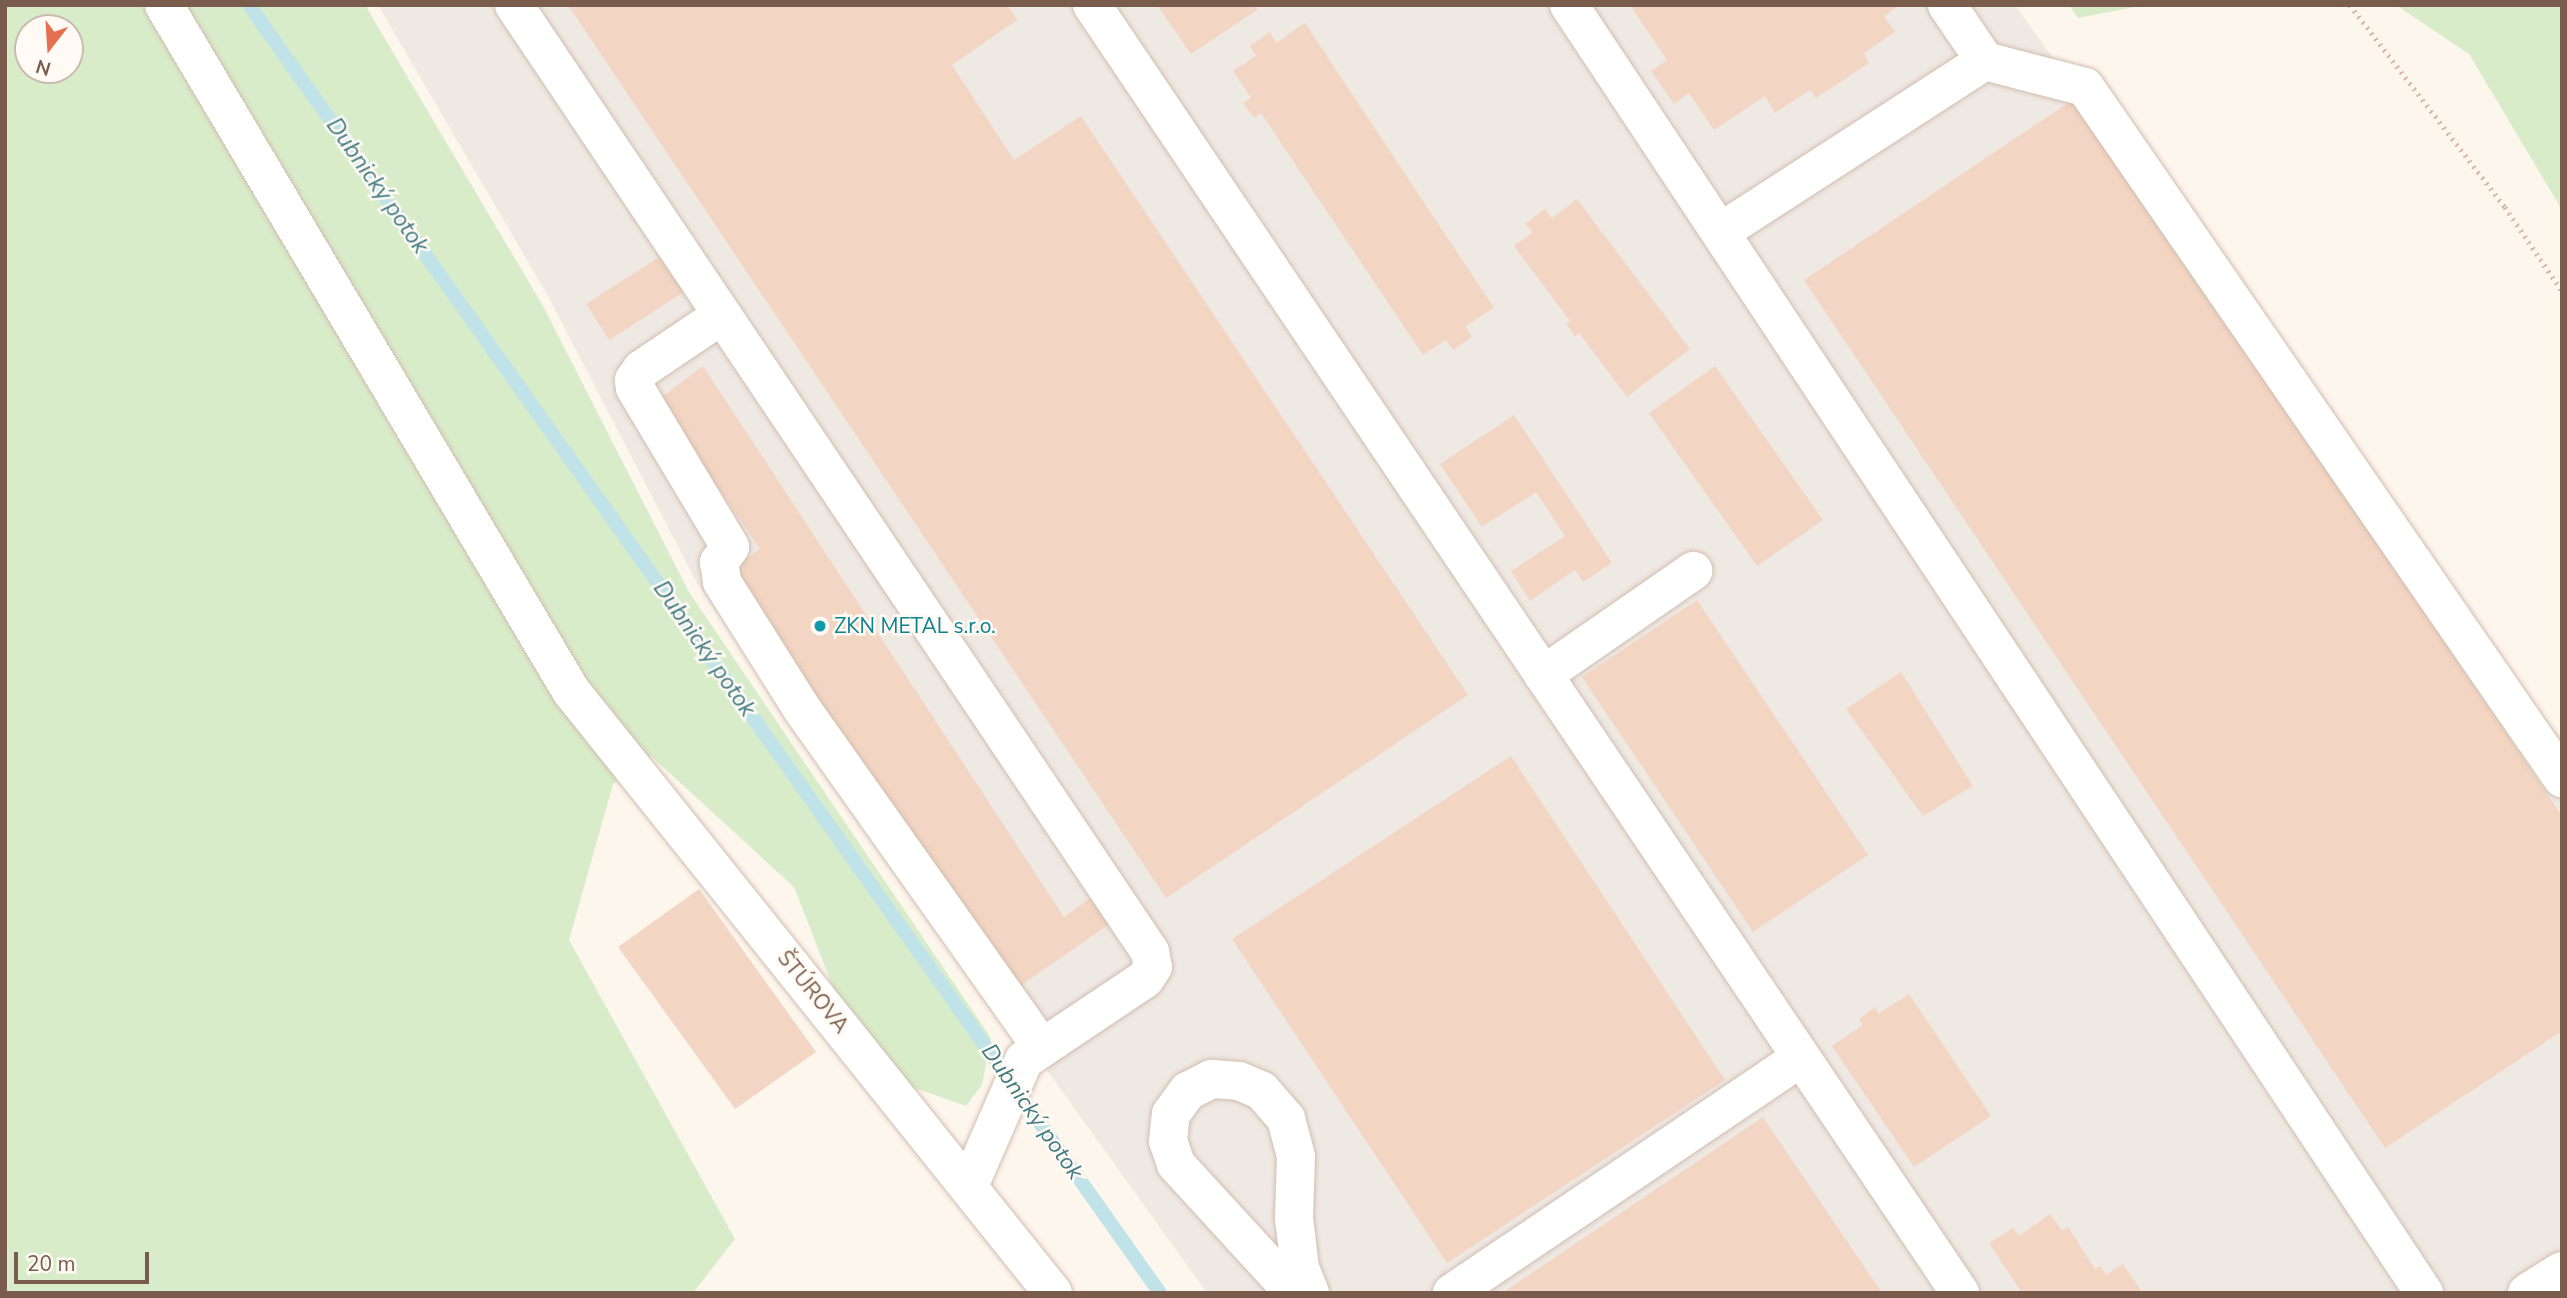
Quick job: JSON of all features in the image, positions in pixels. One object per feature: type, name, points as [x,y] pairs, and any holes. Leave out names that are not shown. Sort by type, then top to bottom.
[{"type":"lane","name":"ŠTÚROVA","points":[[164,5],[571,691],[1053,1293]]},
{"type":"lane","points":[[514,5],[1150,952],[1153,967],[1145,979],[1033,1054],[988,1139],[969,1186]]},
{"type":"lane","points":[[1092,5],[1959,1293]]},
{"type":"lane","points":[[1569,5],[1722,231],[2424,1293]]},
{"type":"lane","points":[[1947,5],[1985,61],[2085,87],[2562,778]]},
{"type":"lane","points":[[1722,231],[1985,61]]},
{"type":"lane","points":[[722,315],[642,369],[634,380],[635,388],[730,547],[719,562],[722,582],[802,709],[1033,1054]]},
{"type":"lane","points":[[1543,674],[1693,571]]},
{"type":"lane","points":[[1452,1293],[1801,1058]]},
{"type":"lane","points":[[1294,1293],[1176,1164],[1168,1141],[1171,1114],[1188,1091],[1212,1079],[1239,1081],[1262,1091],[1286,1119],[1296,1157],[1294,1218],[1300,1268],[1310,1293]]},
{"type":"path","points":[[2350,5],[2505,207],[2562,291]]},
{"type":"shaded area","points":[[378,5],[2015,5],[2562,769],[2562,1293],[1207,1293],[697,583],[548,296]]},
{"type":"green space","points":[[5,5],[365,5],[543,306],[689,592],[991,1038],[982,1085],[966,1106],[912,1087],[846,1020],[794,887],[651,756],[613,784],[569,940],[735,1239],[693,1293],[5,1293]]},
{"type":"green space","points":[[2069,5],[2145,5],[2078,18]]},
{"type":"green space","points":[[2396,5],[2562,5],[2562,210],[2469,54]]},
{"type":"building","points":[[568,5],[1007,5],[1017,20],[952,65],[1014,160],[1081,116],[1468,695],[1166,898]]},
{"type":"building","points":[[1157,5],[1254,5],[1257,10],[1191,54]]},
{"type":"building","points":[[1630,5],[1900,5],[1884,16],[1895,32],[1864,53],[1869,63],[1816,98],[1810,90],[1775,113],[1765,96],[1714,130],[1689,93],[1674,104],[1651,71],[1667,60]]},
{"type":"building","points":[[1305,23],[1494,308],[1466,326],[1472,337],[1453,350],[1446,340],[1423,355],[1261,113],[1254,118],[1243,103],[1251,98],[1233,71],[1256,56],[1250,46],[1270,32],[1276,43]]},
{"type":"building","points":[[2077,97],[2562,816],[2562,1031],[2385,1148],[1804,280]]},
{"type":"building","points":[[1577,199],[1690,349],[1627,397],[1579,333],[1575,337],[1566,323],[1570,321],[1514,246],[1533,232],[1525,224],[1545,209],[1552,218]]},
{"type":"building","points":[[664,254],[687,290],[609,340],[586,304]]},
{"type":"building","name":"ZKN METAL s.r.o.","points":[[703,366],[1064,917],[1097,893],[1114,921],[1020,986],[995,963],[730,570],[760,549],[658,400]]},
{"type":"building","points":[[1715,366],[1823,520],[1757,566],[1649,413]]},
{"type":"building","points":[[1514,415],[1612,563],[1583,582],[1575,570],[1530,601],[1511,571],[1565,536],[1536,492],[1482,527],[1440,464]]},
{"type":"building","points":[[1697,600],[1868,855],[1753,932],[1582,677]]},
{"type":"building","points":[[1901,672],[1973,786],[1923,816],[1846,709]]},
{"type":"building","points":[[1511,756],[1725,1080],[1447,1263],[1232,939]]},
{"type":"building","points":[[699,889],[816,1052],[735,1109],[618,947]]},
{"type":"building","points":[[1909,994],[1991,1116],[1914,1167],[1832,1046],[1863,1025],[1859,1019],[1875,1007],[1879,1013]]},
{"type":"building","points":[[1763,1117],[1882,1293],[1502,1293]]},
{"type":"building","points":[[2050,1214],[2062,1231],[2068,1227],[2095,1269],[2101,1266],[2106,1275],[2123,1264],[2143,1293],[2022,1293],[1989,1243],[2013,1228],[2019,1236]]},
{"type":"waterway","name":"Dubnický potok","points":[[249,5],[1160,1293]]},
{"type":"place","name":"ZKN METAL s.r.o.","points":[[820,626]]}]
